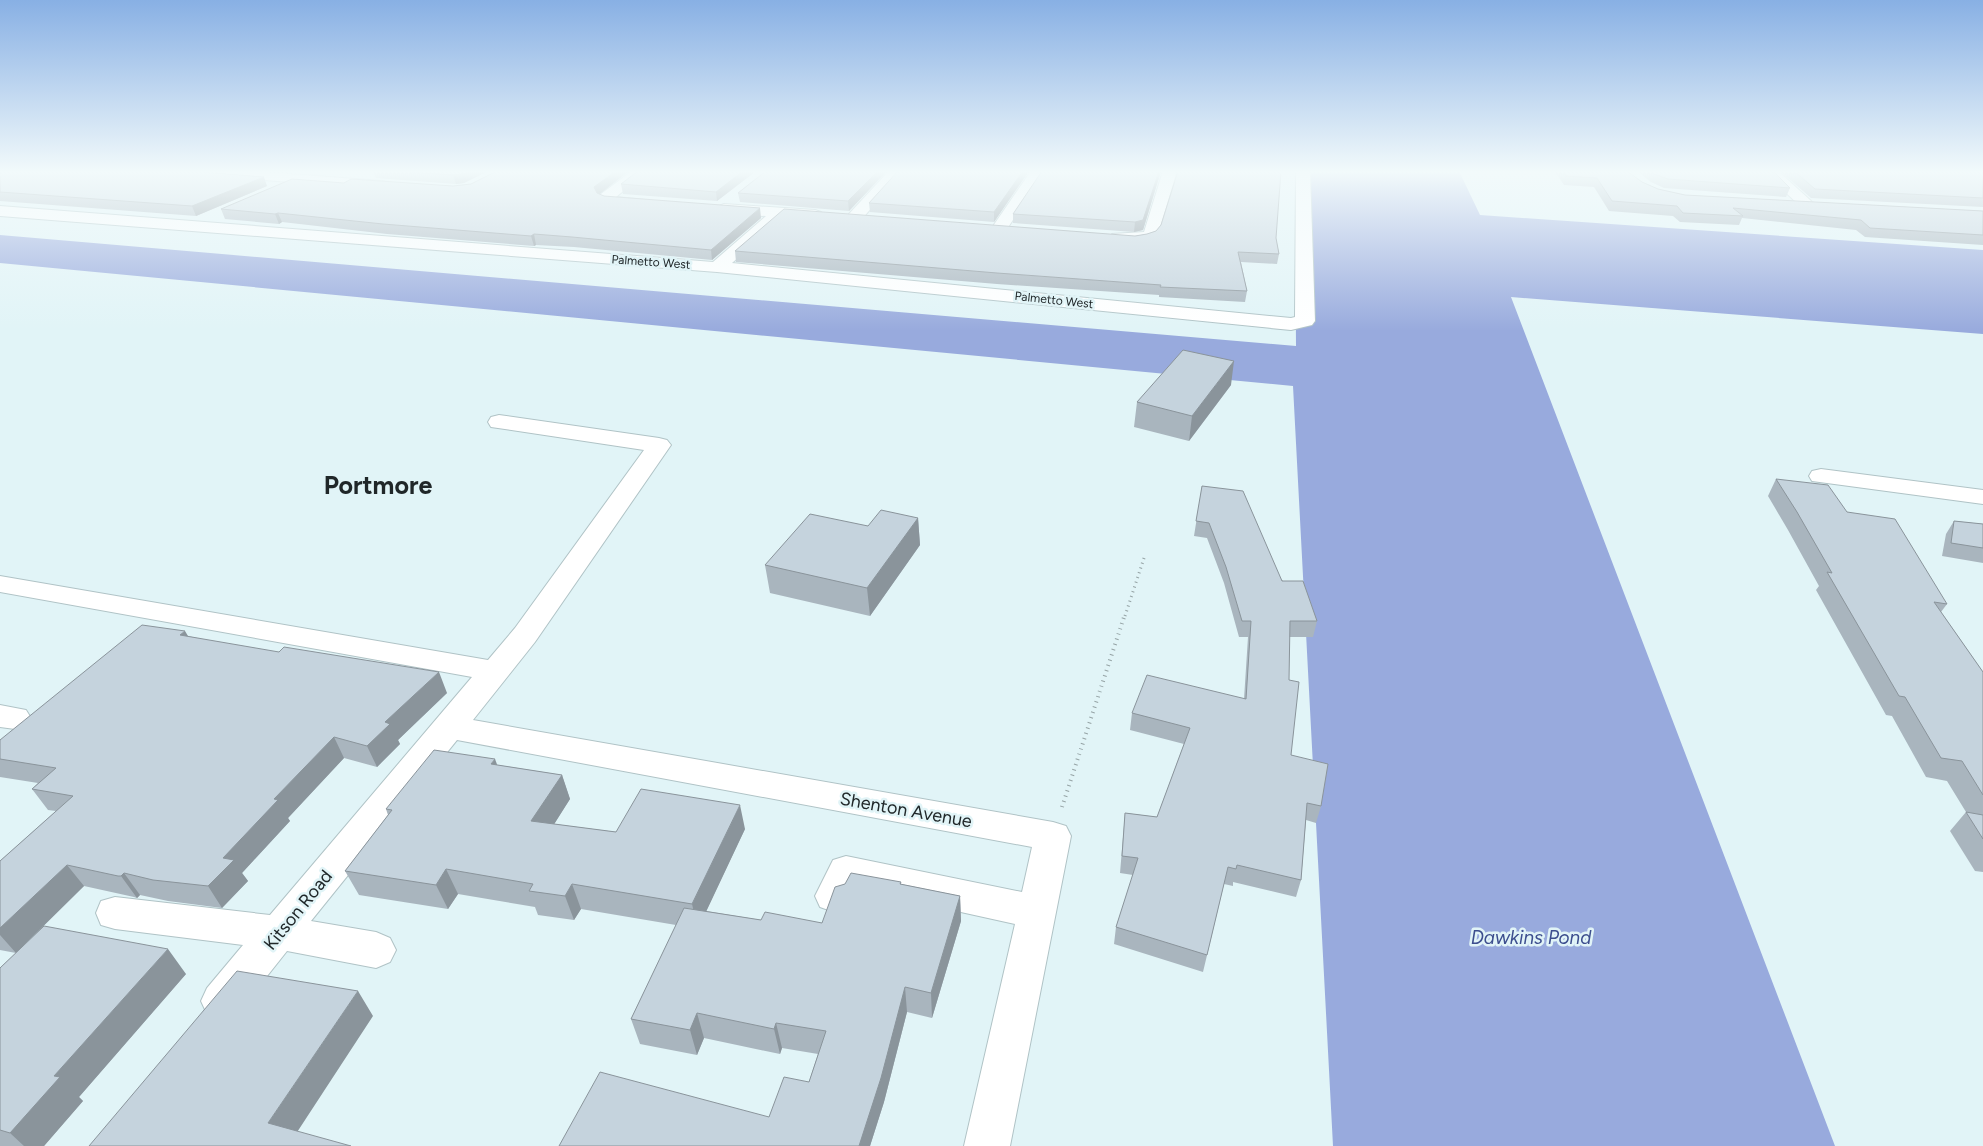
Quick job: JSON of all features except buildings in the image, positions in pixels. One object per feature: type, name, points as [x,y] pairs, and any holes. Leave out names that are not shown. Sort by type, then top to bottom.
[{"type":"street","name":"Palmetto West","points":[[158,224],[716,267],[1291,324],[1305,321],[1302,224]]},
{"type":"street","points":[[187,227],[193,224]]},
{"type":"street","points":[[716,267],[766,224]]},
{"type":"street","points":[[999,229],[1002,224]]},
{"type":"street","points":[[1105,237],[1146,238],[1152,234],[1155,224]]},
{"type":"street","points":[[980,228],[1019,230]]},
{"type":"street","name":"Kitson Road","points":[[203,1024],[525,635],[659,445],[499,422]]},
{"type":"street","points":[[1821,476],[1983,497]]},
{"type":"street","points":[[0,605],[13,586],[494,671]]},
{"type":"street","name":"Shenton Avenue","points":[[448,727],[1053,836]]},
{"type":"street","points":[[988,1146],[1053,836]]},
{"type":"street","points":[[834,896],[846,871],[1037,912]]},
{"type":"street","points":[[115,913],[280,933],[376,950]]},
{"type":"path","points":[[1053,836],[1145,555]]},
{"type":"water","name":"Dawkins Pond","points":[[1295,224],[1616,224],[1983,250],[1983,334],[1511,297],[1835,1146],[1333,1146],[1293,386],[0,263],[0,235],[1296,346]]},
{"type":"district","name":"Portmore","points":[[378,485]]}]
